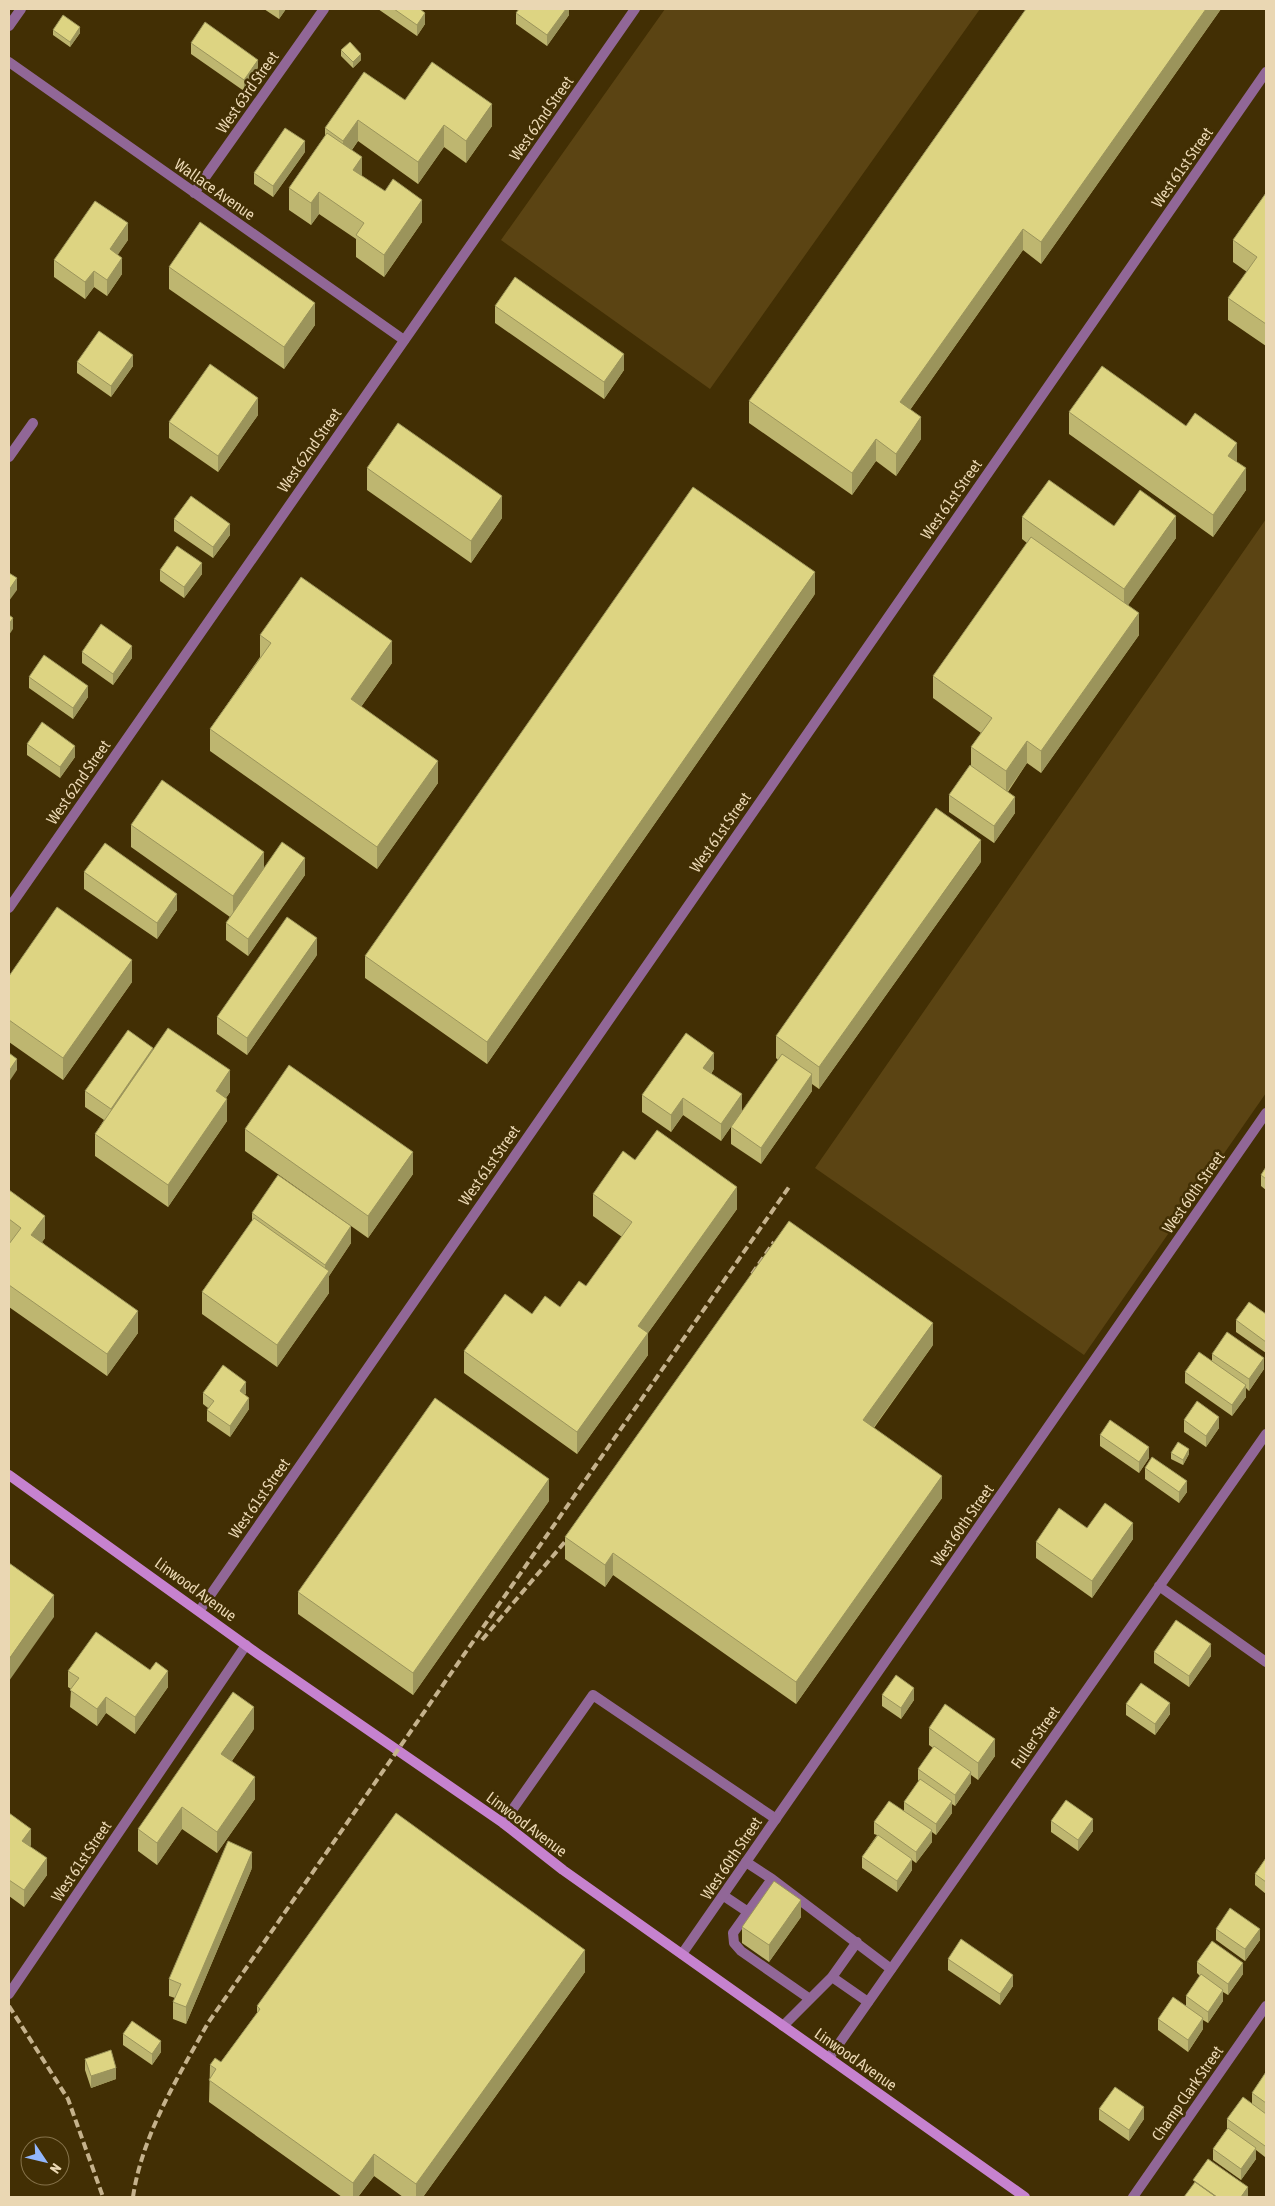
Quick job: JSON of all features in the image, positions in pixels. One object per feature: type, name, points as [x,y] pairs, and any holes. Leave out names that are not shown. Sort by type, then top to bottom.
[{"type":"main road","name":"Linwood Avenue","points":[[9,1475],[246,1644],[504,1824],[563,1870],[1025,2197]]},
{"type":"street","points":[[9,26],[21,9]]},
{"type":"street","name":"West 63rd Street","points":[[194,193],[324,9]]},
{"type":"street","name":"West 62nd Street","points":[[9,908],[634,9]]},
{"type":"street","name":"Wallace Avenue","points":[[9,62],[404,340]]},
{"type":"street","name":"West 61st Street","points":[[200,1610],[1266,72]]},
{"type":"street","points":[[9,457],[33,423]]},
{"type":"street","name":"West 60th Street","points":[[682,1954],[1266,1113]]},
{"type":"street","name":"Fuller Street","points":[[829,2058],[1266,1434]]},
{"type":"street","points":[[1159,1586],[1266,1662]]},
{"type":"street","name":"West 61st Street","points":[[9,1994],[246,1644]]},
{"type":"street","points":[[504,1824],[593,1695],[776,1819]]},
{"type":"street","points":[[746,1862],[772,1879],[891,1968]]},
{"type":"street","points":[[772,1879],[733,1934],[734,1943],[741,1951],[810,1999]]},
{"type":"street","points":[[724,1896],[748,1912]]},
{"type":"street","points":[[783,2026],[832,1977],[857,1942]]},
{"type":"street","points":[[832,1977],[868,2002]]},
{"type":"street","name":"Champ Clark Street","points":[[1132,2197],[1266,2006]]},
{"type":"shaded area","points":[[665,9],[980,9],[710,389],[501,240]]},
{"type":"shaded area","points":[[1266,519],[1266,1093],[1084,1355],[815,1168]]},
{"type":"building","points":[[394,9],[420,9],[425,13],[417,25]]},
{"type":"building","points":[[519,9],[566,9],[547,35],[516,13]]},
{"type":"building","points":[[1026,9],[1206,9],[1041,242],[1023,229],[900,402],[921,417],[896,454],[876,439],[852,473],[749,401]]},
{"type":"building","points":[[63,15],[80,27],[70,42],[53,30]]},
{"type":"building","points":[[205,22],[258,60],[244,80],[191,43]]},
{"type":"building","points":[[350,42],[361,54],[353,62],[341,50]]},
{"type":"building","points":[[432,62],[492,104],[466,141],[444,125],[418,162],[358,120],[343,141],[325,128],[364,72],[405,100]]},
{"type":"building","points":[[285,128],[305,141],[273,186],[254,173]]},
{"type":"building","points":[[327,133],[362,157],[353,170],[385,191],[393,179],[422,200],[384,255],[356,235],[364,223],[319,192],[311,203],[289,188]]},
{"type":"building","points":[[1266,193],[1266,324],[1228,298],[1257,257],[1233,240]]},
{"type":"building","points":[[95,201],[128,223],[110,249],[122,258],[107,280],[94,271],[85,282],[54,260]]},
{"type":"building","points":[[200,222],[315,303],[284,347],[169,267]]},
{"type":"building","points":[[515,277],[624,354],[604,382],[495,306]]},
{"type":"building","points":[[99,331],[133,355],[111,386],[77,362]]},
{"type":"building","points":[[210,364],[258,398],[218,456],[169,422]]},
{"type":"building","points":[[1102,366],[1186,426],[1195,413],[1237,443],[1228,456],[1246,468],[1213,515],[1069,412]]},
{"type":"building","points":[[398,423],[502,496],[471,541],[367,468]]},
{"type":"building","points":[[1049,480],[1114,526],[1140,490],[1176,516],[1124,589],[1022,517]]},
{"type":"building","points":[[693,487],[815,572],[487,1042],[365,956]]},
{"type":"building","points":[[191,496],[230,524],[213,547],[174,519]]},
{"type":"building","points":[[1031,537],[1139,613],[1041,751],[1027,741],[1006,771],[971,747],[992,718],[933,676]]},
{"type":"building","points":[[177,546],[202,563],[184,587],[160,570]]},
{"type":"building","points":[[9,573],[17,578],[9,590]]},
{"type":"building","points":[[301,577],[392,641],[351,699],[438,761],[377,847],[210,729],[271,643],[260,635]]},
{"type":"building","points":[[9,615],[13,618],[9,624]]},
{"type":"building","points":[[101,624],[132,646],[113,674],[82,652]]},
{"type":"building","points":[[44,655],[88,686],[73,708],[29,677]]},
{"type":"building","points":[[42,722],[75,746],[60,767],[27,744]]},
{"type":"building","points":[[970,765],[1015,797],[994,826],[949,795]]},
{"type":"building","points":[[162,780],[264,852],[233,896],[131,825]]},
{"type":"building","points":[[936,808],[981,840],[819,1067],[776,1036]]},
{"type":"building","points":[[282,842],[305,858],[248,939],[226,923]]},
{"type":"building","points":[[105,843],[177,894],[157,923],[84,872]]},
{"type":"building","points":[[57,907],[132,960],[63,1058],[9,1020],[9,976]]},
{"type":"building","points":[[287,917],[317,938],[247,1038],[217,1017]]},
{"type":"building","points":[[168,1028],[230,1070],[216,1091],[227,1099],[168,1185],[95,1134]]},
{"type":"building","points":[[128,1030],[153,1048],[111,1109],[85,1091]]},
{"type":"building","points":[[686,1033],[714,1053],[703,1068],[742,1094],[721,1124],[683,1098],[671,1115],[642,1095]]},
{"type":"building","points":[[9,1053],[17,1059],[9,1071]]},
{"type":"building","points":[[782,1054],[812,1074],[761,1148],[731,1127]]},
{"type":"building","points":[[289,1065],[413,1152],[368,1216],[245,1129]]},
{"type":"building","points":[[657,1130],[737,1187],[638,1326],[648,1333],[577,1432],[464,1351],[505,1294],[532,1314],[545,1296],[560,1307],[579,1281],[586,1286],[632,1222],[593,1194],[623,1151],[635,1160]]},
{"type":"building","points":[[1266,1167],[1266,1179],[1261,1175]]},
{"type":"building","points":[[278,1175],[351,1226],[325,1265],[252,1213]]},
{"type":"building","points":[[9,1190],[45,1216],[31,1235],[138,1311],[107,1354],[9,1285],[9,1244],[21,1228],[9,1219]]},
{"type":"building","points":[[254,1218],[329,1271],[277,1345],[202,1292]]},
{"type":"building","points":[[789,1221],[933,1323],[863,1420],[942,1476],[796,1682],[613,1553],[605,1565],[565,1537]]},
{"type":"building","points":[[1249,1302],[1266,1314],[1266,1342],[1236,1320]]},
{"type":"building","points":[[1227,1332],[1264,1358],[1249,1379],[1212,1354]]},
{"type":"building","points":[[1199,1352],[1246,1385],[1232,1405],[1185,1372]]},
{"type":"building","points":[[223,1365],[246,1382],[240,1391],[249,1398],[230,1426],[207,1410],[214,1401],[203,1393]]},
{"type":"building","points":[[435,1398],[549,1479],[413,1673],[298,1592]]},
{"type":"building","points":[[1197,1401],[1219,1417],[1206,1436],[1184,1420]]},
{"type":"building","points":[[1110,1420],[1149,1447],[1139,1462],[1100,1435]]},
{"type":"building","points":[[1178,1442],[1189,1449],[1183,1460],[1171,1453]]},
{"type":"building","points":[[1152,1457],[1187,1481],[1179,1492],[1145,1468]]},
{"type":"building","points":[[1105,1503],[1133,1523],[1092,1581],[1036,1542],[1059,1508],[1087,1528]]},
{"type":"building","points":[[9,1563],[54,1595],[9,1659]]},
{"type":"building","points":[[1176,1620],[1211,1644],[1189,1676],[1154,1652]]},
{"type":"building","points":[[96,1632],[150,1670],[156,1662],[168,1671],[135,1717],[106,1697],[97,1709],[70,1690],[79,1678],[68,1671]]},
{"type":"building","points":[[896,1675],[914,1688],[901,1708],[882,1695]]},
{"type":"building","points":[[1141,1683],[1170,1703],[1155,1724],[1126,1704]]},
{"type":"building","points":[[233,1692],[254,1707],[221,1754],[255,1777],[217,1832],[182,1807],[157,1843],[138,1829]]},
{"type":"building","points":[[945,1704],[995,1739],[978,1763],[929,1728]]},
{"type":"building","points":[[934,1746],[971,1772],[955,1795],[918,1769]]},
{"type":"building","points":[[920,1779],[952,1801],[936,1824],[904,1802]]},
{"type":"building","points":[[1066,1800],[1093,1819],[1078,1840],[1051,1821]]},
{"type":"building","points":[[889,1801],[932,1830],[916,1852],[874,1822]]},
{"type":"building","points":[[9,1813],[31,1829],[22,1841],[47,1858],[24,1890],[9,1880]]},
{"type":"building","points":[[396,1813],[585,1950],[416,2184],[374,2154],[353,2183],[209,2080],[216,2069],[210,2065],[215,2058],[221,2062],[260,2009],[257,2006]]},
{"type":"building","points":[[878,1835],[912,1859],[897,1881],[862,1857]]},
{"type":"building","points":[[228,1841],[252,1852],[186,2007],[173,2002],[181,1984],[169,1979]]},
{"type":"building","points":[[1266,1858],[1266,1882],[1255,1874]]},
{"type":"building","points":[[774,1881],[801,1900],[769,1945],[742,1927]]},
{"type":"building","points":[[1230,1908],[1260,1929],[1245,1949],[1216,1929]]},
{"type":"building","points":[[961,1939],[1013,1975],[1000,1994],[948,1959]]},
{"type":"building","points":[[1212,1941],[1243,1963],[1228,1984],[1197,1962]]},
{"type":"building","points":[[1201,1974],[1223,1990],[1208,2012],[1186,1996]]},
{"type":"building","points":[[1173,1997],[1203,2018],[1188,2040],[1158,2019]]},
{"type":"building","points":[[132,2021],[161,2041],[152,2054],[123,2034]]},
{"type":"building","points":[[111,2050],[116,2068],[91,2076],[85,2059]]},
{"type":"building","points":[[1266,2072],[1266,2103],[1252,2093]]},
{"type":"building","points":[[1115,2087],[1144,2107],[1129,2130],[1099,2109]]},
{"type":"building","points":[[1243,2097],[1266,2114],[1265,2146],[1227,2119]]},
{"type":"building","points":[[1228,2128],[1256,2148],[1241,2169],[1213,2149]]},
{"type":"building","points":[[1208,2159],[1248,2187],[1241,2197],[1217,2197],[1193,2180]]},
{"type":"building","points":[[1195,2182],[1216,2197],[1184,2197]]},
{"type":"railway","points":[[133,2197],[144,2151],[153,2129],[173,2085],[208,2023],[789,1187]]},
{"type":"railway","points":[[752,1274],[774,1242]]},
{"type":"railway","points":[[482,1640],[574,1531]]},
{"type":"railway","points":[[9,2006],[68,2099],[103,2197]]}]
